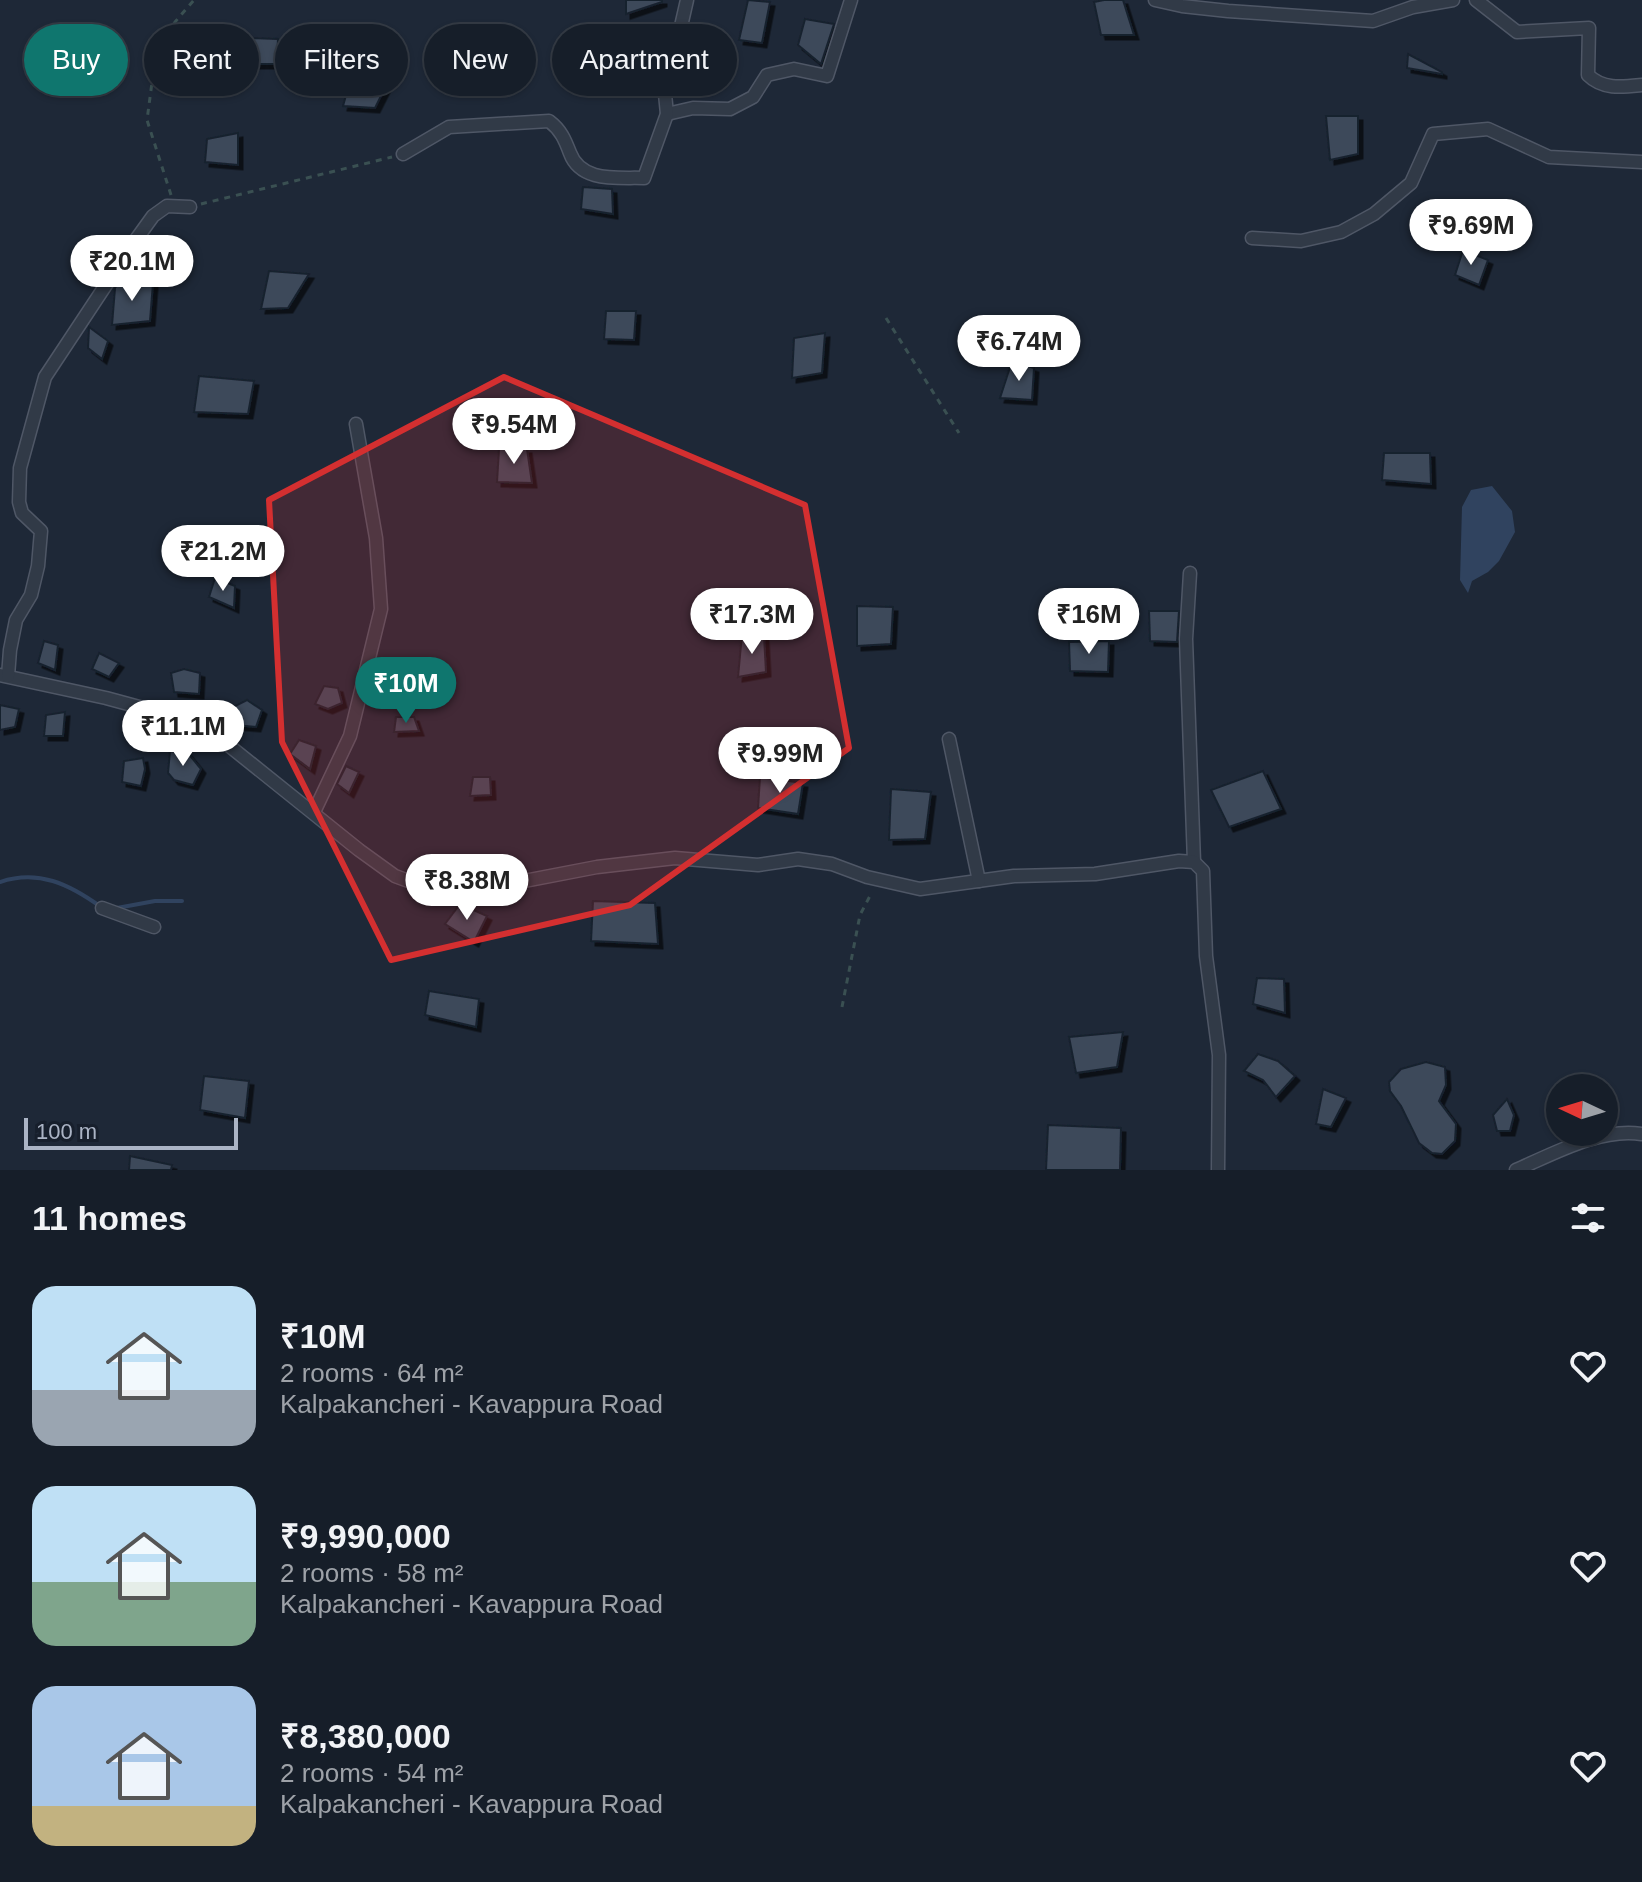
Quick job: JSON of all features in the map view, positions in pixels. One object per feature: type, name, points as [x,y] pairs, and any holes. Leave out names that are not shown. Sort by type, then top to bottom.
[{"type":"street","points":[[403,154],[449,127],[549,121],[558,128],[571,159],[584,173],[644,178],[667,114],[667,66],[679,35],[687,0]]},
{"type":"street","points":[[667,114],[693,108],[730,109],[753,97],[767,75],[794,69],[827,76],[851,0]]},
{"type":"street","points":[[1155,0],[1228,11],[1373,21],[1413,7],[1453,0]]},
{"type":"street","points":[[1476,0],[1517,32],[1589,28],[1588,75],[1593,81],[1616,88],[1642,85]]},
{"type":"street","points":[[1252,238],[1301,241],[1341,232],[1374,214],[1411,183],[1433,134],[1488,129],[1549,157],[1642,162]]},
{"type":"street","points":[[190,207],[167,206],[153,216],[45,377],[20,468],[19,502],[22,513],[41,531],[38,566],[31,595],[16,620],[4,676],[106,698],[202,724],[347,841],[395,876],[422,886],[483,889],[597,867],[675,858],[758,865],[798,859],[832,864],[899,887],[920,889],[1014,876],[1095,874],[1179,861],[1194,862],[1203,871],[1206,956],[1219,1055],[1218,1170]]},
{"type":"street","points":[[314,812],[350,736],[381,609],[376,538],[356,424]]},
{"type":"street","points":[[1190,573],[1186,639],[1194,862]]},
{"type":"street","points":[[949,739],[979,881]]},
{"type":"street","points":[[102,908],[154,927]]},
{"type":"street","points":[[1526,1168],[1594,1139],[1630,1132],[1642,1134]]},
{"type":"path","points":[[174,206],[164,165],[147,120],[155,60],[175,22],[194,0]]},
{"type":"path","points":[[190,207],[403,154]]},
{"type":"path","points":[[886,318],[959,433]]},
{"type":"path","points":[[842,1007],[860,915],[879,879]]},
{"type":"highlighted area","points":[[504,377],[805,505],[849,748],[630,905],[391,960],[282,742],[269,500]]},
{"type":"water","points":[[1492,486],[1512,511],[1515,532],[1499,561],[1472,581],[1468,593],[1460,580],[1462,507],[1471,490]]},
{"type":"building","points":[[626,0],[662,0],[662,2],[626,14]]},
{"type":"building","points":[[748,0],[770,2],[762,43],[739,40]]},
{"type":"building","points":[[1123,0],[1134,35],[1101,35],[1094,2]]},
{"type":"building","points":[[805,19],[834,24],[821,64],[798,45]]},
{"type":"building","points":[[259,38],[275,39],[275,64],[259,64]]},
{"type":"building","points":[[1408,54],[1442,72],[1442,74],[1407,68]]},
{"type":"building","points":[[346,96],[381,96],[375,108],[343,106]]},
{"type":"building","points":[[1326,116],[1358,116],[1358,154],[1330,160]]},
{"type":"building","points":[[238,133],[238,165],[205,162],[207,139]]},
{"type":"building","points":[[583,187],[612,189],[613,214],[581,209]]},
{"type":"building","points":[[1463,250],[1488,260],[1479,285],[1455,275]]},
{"type":"building","points":[[269,271],[309,274],[288,308],[261,309]]},
{"type":"building","points":[[119,281],[153,283],[150,321],[112,325],[115,288]]},
{"type":"building","points":[[606,311],[636,311],[634,340],[604,339]]},
{"type":"building","points":[[89,327],[108,341],[102,359],[88,348]]},
{"type":"building","points":[[825,333],[822,373],[792,378],[794,338]]},
{"type":"building","points":[[1012,361],[1034,368],[1032,400],[1000,398]]},
{"type":"building","points":[[199,376],[254,381],[248,414],[194,412]]},
{"type":"building","points":[[499,449],[527,449],[532,483],[497,482]]},
{"type":"building","points":[[1384,453],[1430,453],[1431,484],[1382,480]]},
{"type":"building","points":[[215,578],[235,586],[234,608],[209,597]]},
{"type":"building","points":[[857,606],[893,607],[891,644],[857,646]]},
{"type":"building","points":[[1149,611],[1179,611],[1177,642],[1150,641]]},
{"type":"building","points":[[742,634],[764,636],[766,672],[738,677]]},
{"type":"building","points":[[44,641],[58,645],[55,670],[38,663]]},
{"type":"building","points":[[1109,641],[1108,672],[1070,671],[1069,642]]},
{"type":"building","points":[[99,653],[119,663],[109,677],[92,669]]},
{"type":"building","points":[[184,669],[200,673],[199,694],[174,692],[171,673]]},
{"type":"building","points":[[324,686],[338,688],[342,703],[328,709],[315,704]]},
{"type":"building","points":[[247,700],[262,710],[256,727],[235,725],[231,708]]},
{"type":"building","points":[[0,705],[19,709],[15,727],[0,730]]},
{"type":"building","points":[[65,712],[63,736],[44,736],[46,715]]},
{"type":"building","points":[[396,717],[414,717],[419,731],[394,732]]},
{"type":"building","points":[[299,740],[316,746],[310,769],[290,754]]},
{"type":"building","points":[[170,751],[187,752],[201,769],[193,785],[174,780],[168,773]]},
{"type":"building","points":[[143,758],[145,769],[141,786],[122,782],[124,761]]},
{"type":"building","points":[[346,766],[359,772],[349,793],[337,784]]},
{"type":"building","points":[[1263,771],[1281,809],[1229,827],[1211,790]]},
{"type":"building","points":[[473,777],[490,777],[491,795],[470,796]]},
{"type":"building","points":[[760,777],[803,783],[798,814],[758,808]]},
{"type":"building","points":[[891,789],[931,792],[925,839],[889,840]]},
{"type":"building","points":[[593,901],[655,903],[658,944],[591,941]]},
{"type":"building","points":[[460,904],[487,916],[474,942],[445,924]]},
{"type":"building","points":[[1257,978],[1284,979],[1285,1013],[1253,1004]]},
{"type":"building","points":[[429,991],[479,999],[476,1027],[425,1015]]},
{"type":"building","points":[[1123,1032],[1117,1067],[1076,1073],[1069,1037]]},
{"type":"building","points":[[1258,1054],[1278,1061],[1295,1076],[1276,1097],[1263,1080],[1244,1071]]},
{"type":"building","points":[[1426,1062],[1445,1067],[1446,1085],[1439,1101],[1456,1124],[1455,1141],[1442,1154],[1432,1153],[1419,1143],[1390,1091],[1389,1082],[1401,1069]]},
{"type":"building","points":[[204,1076],[249,1081],[245,1118],[200,1110]]},
{"type":"building","points":[[1323,1089],[1346,1098],[1331,1127],[1316,1124]]},
{"type":"building","points":[[1507,1099],[1514,1115],[1510,1131],[1497,1131],[1493,1115]]},
{"type":"building","points":[[1048,1125],[1121,1128],[1120,1170],[1046,1170]]},
{"type":"building","points":[[130,1156],[172,1165],[171,1170],[129,1170]]},
{"type":"waterway","points":[[0,882],[27,877],[53,881],[101,907]]},
{"type":"waterway","points":[[117,908],[155,901],[182,901]]}]
